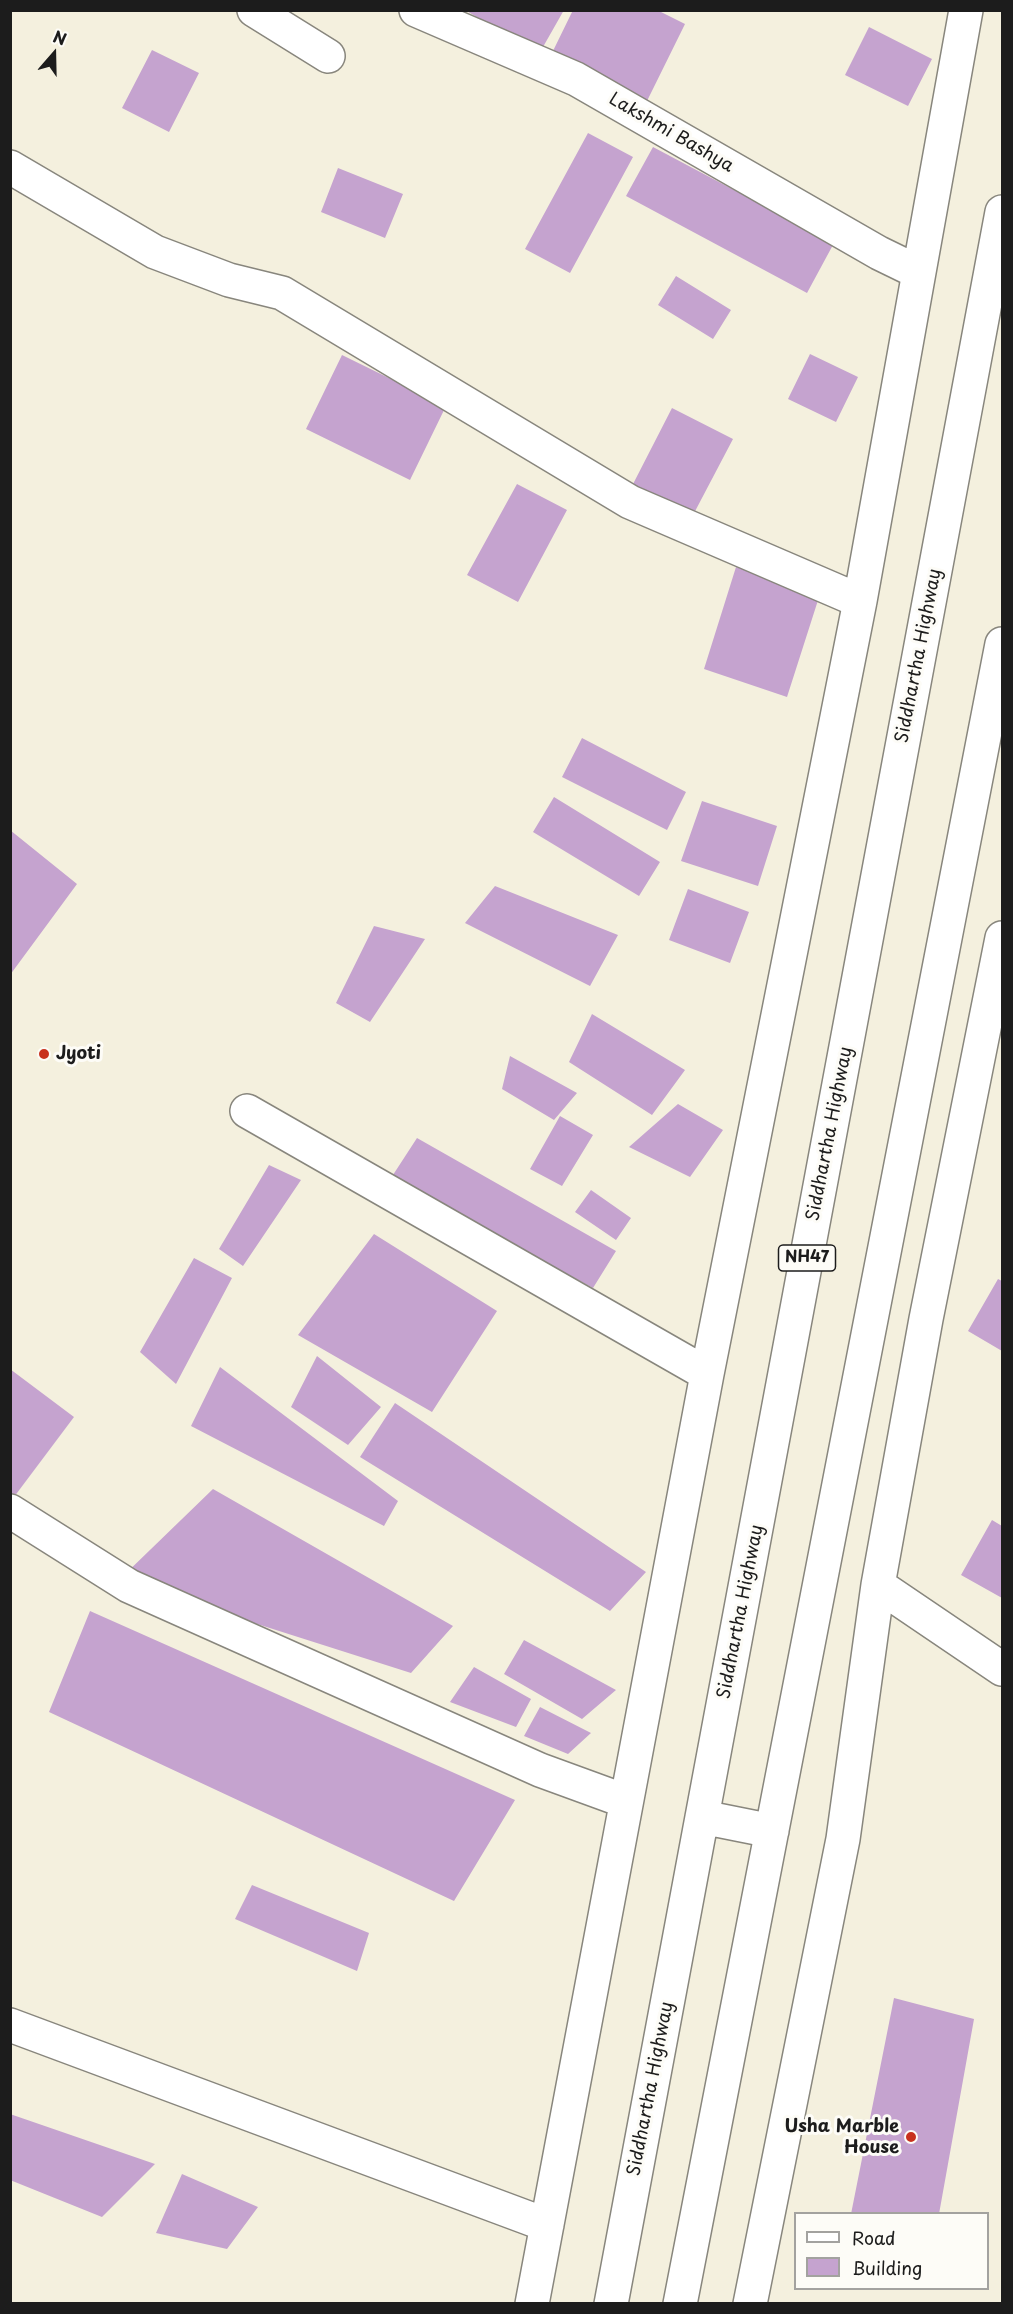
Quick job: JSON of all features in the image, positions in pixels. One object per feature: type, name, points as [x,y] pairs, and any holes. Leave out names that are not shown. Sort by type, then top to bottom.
[{"type":"main road","points":[[254,10],[328,56]]},
{"type":"main road","name":"Lakshmi Bashya","points":[[416,10],[576,79],[879,253],[918,272]]},
{"type":"main road","points":[[532,2304],[707,1374],[860,601],[966,10]]},
{"type":"main road","points":[[10,167],[155,252],[229,280],[282,293],[630,502],[860,601]]},
{"type":"main road","name":"Siddhartha Highway","points":[[611,2304],[1002,212]]},
{"type":"main road","points":[[680,2304],[1002,644]]},
{"type":"main road","points":[[750,2304],[843,1839],[878,1585],[926,1319],[994,1027],[1002,938]]},
{"type":"main road","points":[[247,1111],[707,1374]]},
{"type":"main road","points":[[10,1511],[129,1586],[540,1770],[626,1801]]},
{"type":"main road","points":[[878,1585],[1002,1670]]},
{"type":"main road","points":[[702,1817],[772,1831]]},
{"type":"main road","points":[[10,2025],[547,2225]]},
{"type":"building","points":[[465,10],[564,10],[539,54]]},
{"type":"building","points":[[573,10],[657,10],[685,24],[647,101],[552,53]]},
{"type":"building","points":[[869,27],[932,59],[908,106],[845,75]]},
{"type":"building","points":[[152,50],[199,73],[169,132],[122,108]]},
{"type":"building","points":[[588,133],[633,157],[570,273],[525,249]]},
{"type":"building","points":[[653,147],[834,243],[807,293],[626,196]]},
{"type":"building","points":[[338,168],[403,194],[385,238],[321,212]]},
{"type":"building","points":[[676,276],[731,310],[713,339],[658,305]]},
{"type":"building","points":[[810,354],[858,377],[836,422],[788,399]]},
{"type":"building","points":[[342,355],[446,406],[410,480],[306,429]]},
{"type":"building","points":[[672,408],[733,439],[692,517],[632,486]]},
{"type":"building","points":[[517,484],[567,510],[518,602],[467,575]]},
{"type":"building","points":[[736,567],[820,594],[787,697],[704,669]]},
{"type":"building","points":[[582,738],[686,792],[667,830],[562,777]]},
{"type":"building","points":[[554,797],[660,862],[639,896],[533,832]]},
{"type":"building","points":[[702,801],[777,826],[758,886],[681,861]]},
{"type":"building","points":[[10,830],[77,884],[10,975]]},
{"type":"building","points":[[495,886],[618,935],[590,986],[465,923]]},
{"type":"building","points":[[688,889],[749,912],[730,963],[669,940]]},
{"type":"building","points":[[374,926],[425,939],[370,1022],[336,1003]]},
{"type":"building","points":[[592,1014],[685,1070],[652,1115],[569,1062]]},
{"type":"building","points":[[510,1056],[577,1093],[554,1120],[502,1089]]},
{"type":"building","points":[[678,1104],[723,1130],[690,1177],[629,1147]]},
{"type":"building","points":[[560,1116],[593,1135],[562,1186],[530,1169]]},
{"type":"building","points":[[417,1138],[616,1251],[593,1288],[391,1178]]},
{"type":"building","points":[[269,1165],[301,1180],[243,1266],[219,1249]]},
{"type":"building","points":[[591,1190],[631,1218],[616,1240],[575,1212]]},
{"type":"building","points":[[374,1234],[497,1311],[432,1412],[298,1335]]},
{"type":"building","points":[[194,1258],[232,1278],[176,1384],[140,1352]]},
{"type":"building","points":[[998,1279],[1002,1281],[1002,1351],[968,1331]]},
{"type":"building","points":[[317,1356],[381,1407],[348,1445],[291,1407]]},
{"type":"building","points":[[220,1367],[398,1501],[384,1526],[191,1426]]},
{"type":"building","points":[[10,1369],[74,1417],[14,1497],[10,1495]]},
{"type":"building","points":[[395,1403],[646,1572],[610,1611],[360,1457]]},
{"type":"building","points":[[213,1489],[453,1626],[411,1673],[119,1580]]},
{"type":"building","points":[[992,1520],[1002,1526],[1002,1598],[961,1575]]},
{"type":"building","points":[[90,1611],[515,1800],[454,1901],[49,1712]]},
{"type":"building","points":[[524,1640],[616,1690],[582,1719],[504,1674]]},
{"type":"building","points":[[474,1667],[531,1699],[516,1727],[450,1702]]},
{"type":"building","points":[[540,1707],[591,1733],[568,1754],[524,1736]]},
{"type":"building","points":[[252,1885],[369,1933],[357,1971],[235,1919]]},
{"type":"building","points":[[894,1998],[974,2019],[939,2212],[851,2212]]},
{"type":"building","points":[[10,2114],[155,2164],[102,2217],[10,2180]]},
{"type":"building","points":[[182,2174],[258,2207],[227,2249],[156,2233]]},
{"type":"place","name":"Jyoti","points":[[44,1054]]},
{"type":"place","name":"Usha Marble House","points":[[911,2137]]}]
